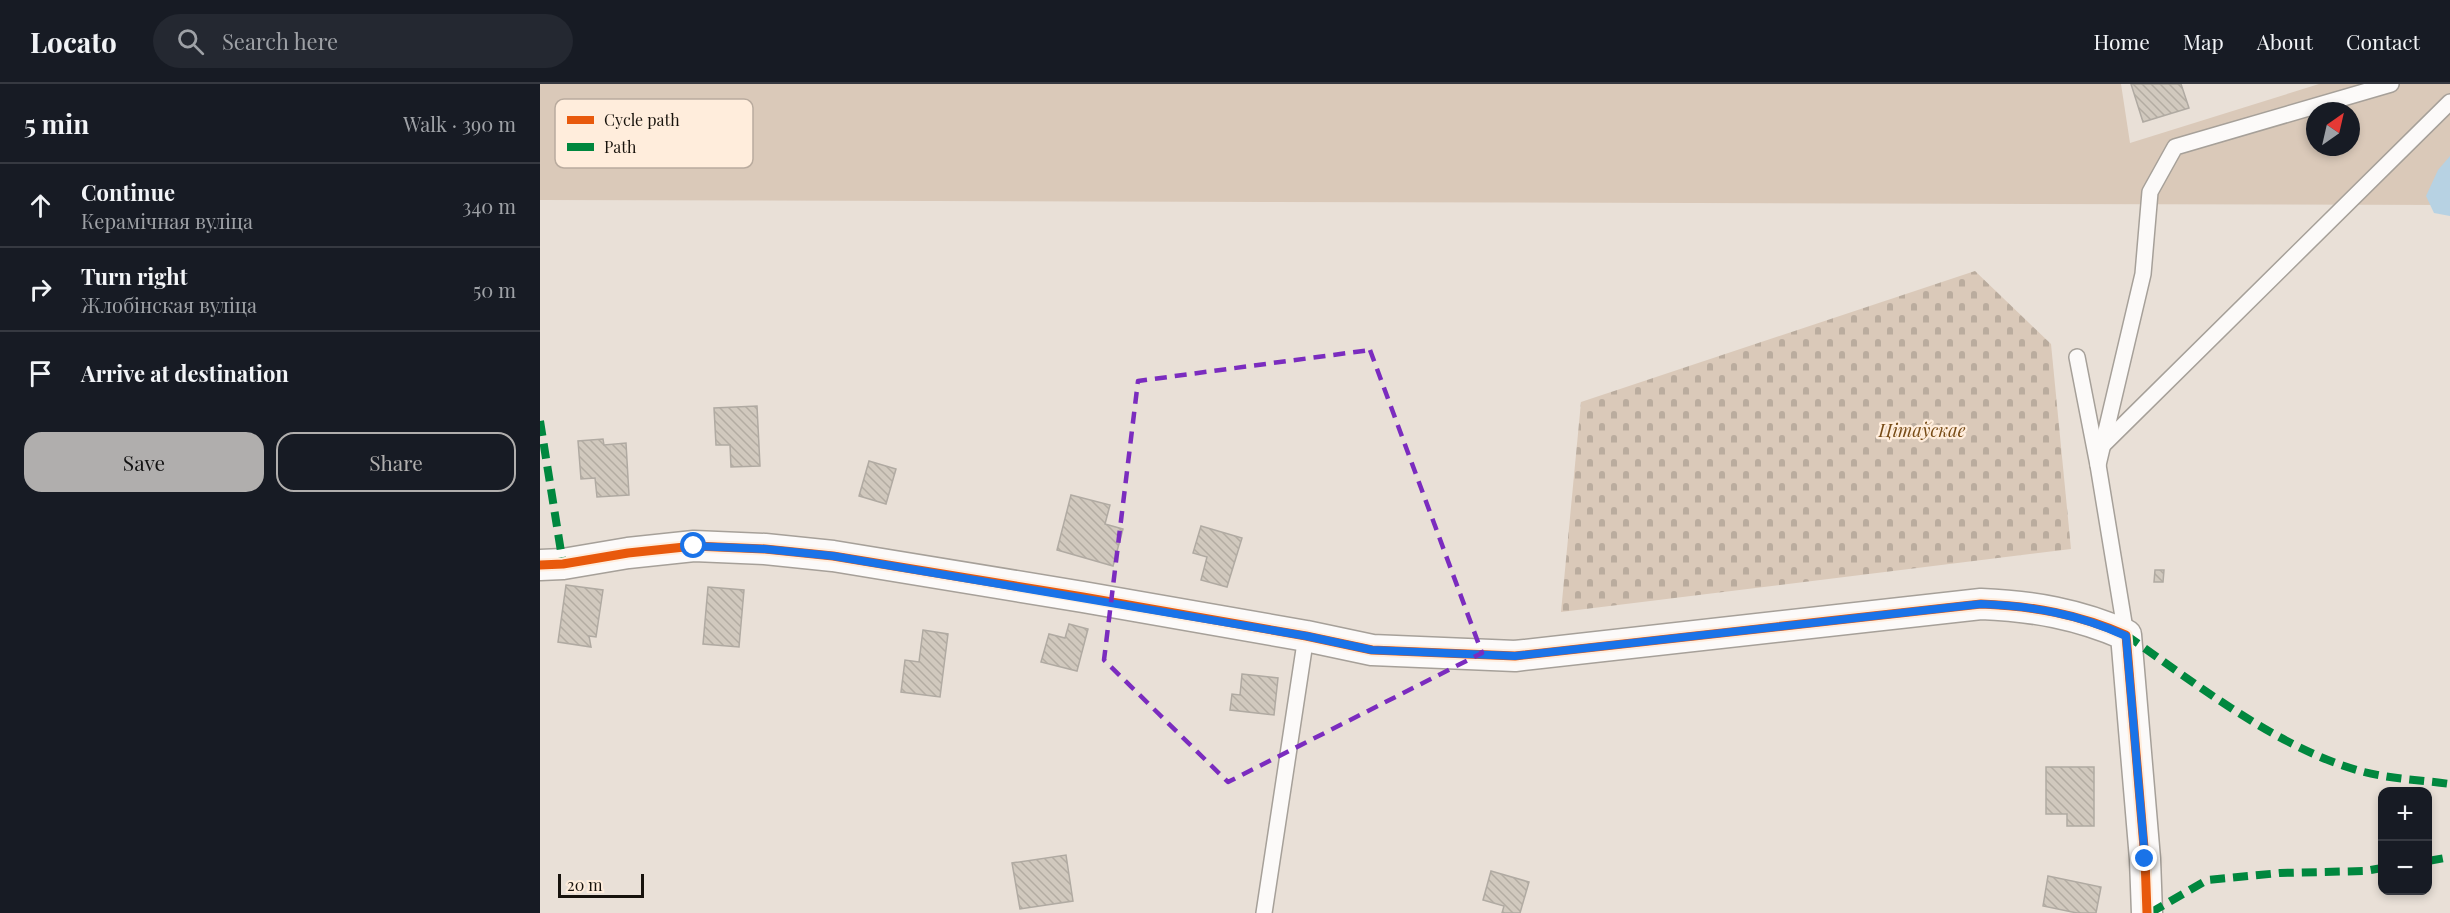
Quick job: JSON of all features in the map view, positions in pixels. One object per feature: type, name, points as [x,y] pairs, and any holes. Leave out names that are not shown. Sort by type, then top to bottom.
[{"type":"street","points":[[540,565],[563,564],[628,553],[694,546],[765,549],[833,556],[1306,636],[1372,650],[1515,656],[1981,604],[2021,605],[2068,614],[2095,622],[2126,636],[2145,859],[2147,913]]},
{"type":"lane","points":[[2098,465],[2142,274],[2150,192],[2175,147],[2391,84]]},
{"type":"lane","points":[[2103,445],[2450,102]]},
{"type":"lane","points":[[2077,357],[2098,465],[2126,636]]},
{"type":"lane","points":[[1264,913],[1306,636]]},
{"type":"highlighted area","points":[[1370,350],[1482,653],[1228,782],[1104,660],[1138,381]]},
{"type":"green space","points":[[540,84],[2121,84],[2130,143],[2319,84],[2450,84],[2450,205],[540,200]]},
{"type":"green space","name":"Цітаўскае","points":[[1975,271],[2051,344],[2071,549],[1561,612],[1581,402]]},
{"type":"water","points":[[2450,156],[2450,216],[2434,213],[2426,196],[2438,170]]},
{"type":"building","points":[[2131,84],[2181,84],[2189,108],[2143,122]]},
{"type":"building","points":[[757,406],[760,466],[731,467],[730,445],[716,445],[714,408]]},
{"type":"building","points":[[603,439],[604,445],[626,443],[629,495],[597,497],[595,478],[581,479],[578,441]]},
{"type":"building","points":[[869,461],[896,469],[886,504],[859,496]]},
{"type":"building","points":[[1071,495],[1110,505],[1105,524],[1123,529],[1113,566],[1057,550]]},
{"type":"building","points":[[1201,526],[1242,538],[1227,587],[1201,580],[1207,557],[1193,553]]},
{"type":"building","points":[[2155,570],[2164,570],[2163,582],[2154,582]]},
{"type":"building","points":[[566,585],[603,590],[596,637],[589,636],[591,647],[558,642]]},
{"type":"building","points":[[708,587],[744,590],[739,647],[703,644]]},
{"type":"building","points":[[1069,624],[1088,629],[1077,671],[1041,662],[1049,634],[1065,638]]},
{"type":"building","points":[[923,630],[948,634],[940,697],[901,692],[905,660],[919,662]]},
{"type":"building","points":[[1242,674],[1278,678],[1274,715],[1230,710],[1232,694],[1240,695]]},
{"type":"building","points":[[2046,767],[2094,767],[2094,826],[2067,826],[2067,814],[2046,814]]},
{"type":"building","points":[[1066,855],[1073,901],[1020,909],[1012,863]]},
{"type":"building","points":[[1491,871],[1529,882],[1520,913],[1502,913],[1504,906],[1483,900]]},
{"type":"building","points":[[2048,876],[2101,887],[2096,913],[2077,913],[2043,906]]},
{"type":"marked path","points":[[540,421],[563,564]]},
{"type":"marked path","points":[[2126,635],[2240,714],[2301,748],[2364,772],[2450,784]]},
{"type":"marked path","points":[[2432,860],[2450,857]]},
{"type":"marked path","points":[[2150,913],[2207,880],[2280,873],[2378,869]]},
{"type":"cycle path","points":[[540,565],[563,564],[628,553],[694,546],[765,549],[833,556],[1083,597],[1306,636],[1372,650],[1515,656],[1981,604],[2055,612],[2126,635],[2145,859],[2147,913]]},
{"type":"route","points":[[694,546],[765,549],[833,556],[1083,597],[1306,636],[1372,650],[1440,654],[1515,656],[1981,604],[2021,605],[2068,614],[2095,622],[2126,636],[2145,859]]}]
